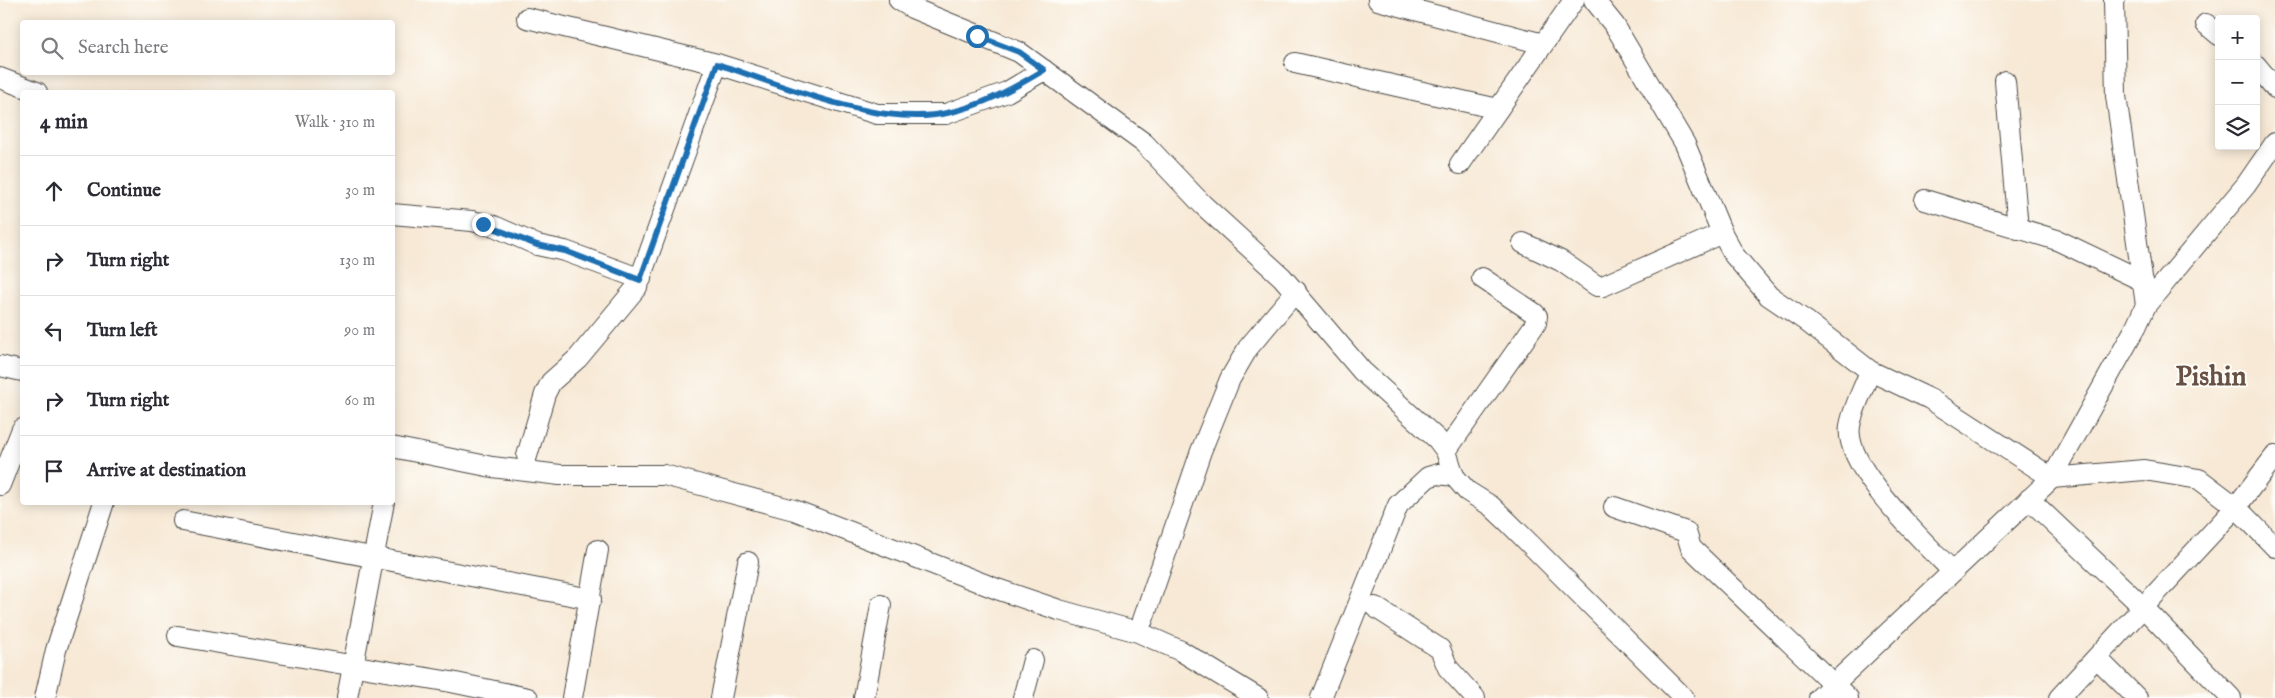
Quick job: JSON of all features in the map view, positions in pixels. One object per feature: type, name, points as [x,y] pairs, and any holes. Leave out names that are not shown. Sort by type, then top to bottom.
[{"type":"street","points":[[900,0],[912,8],[1019,52],[1144,143],[1203,205],[1296,292],[1362,371],[1437,439],[1446,451],[1454,476],[1467,491],[1491,506],[1508,522],[1684,698]]},
{"type":"street","points":[[1378,0],[1543,44]]},
{"type":"street","points":[[1460,164],[1574,0]]},
{"type":"street","points":[[1594,0],[1615,26],[1685,144],[1722,233],[1734,255],[1768,296],[1806,321],[1870,371],[1930,399],[2052,478],[2144,470],[2199,478],[2236,507],[2275,547]]},
{"type":"street","points":[[2114,0],[2116,96],[2146,305]]},
{"type":"street","points":[[527,18],[717,64],[877,114],[946,114],[1007,92],[1044,70]]},
{"type":"street","points":[[1295,63],[1498,109]]},
{"type":"street","points":[[527,456],[546,394],[552,382],[578,358],[637,287],[717,64]]},
{"type":"street","points":[[2260,70],[2275,88]]},
{"type":"street","points":[[0,78],[32,90]]},
{"type":"street","points":[[2005,81],[2018,229]]},
{"type":"street","points":[[1819,698],[2052,478],[2136,327],[2146,305],[2246,184],[2275,143]]},
{"type":"street","points":[[1925,200],[2057,240],[2143,281]]},
{"type":"street","points":[[395,214],[472,221],[494,226],[537,245],[565,251],[640,280]]},
{"type":"street","points":[[1523,243],[1561,261],[1596,286],[1603,286],[1722,233]]},
{"type":"street","points":[[1446,451],[1536,323],[1537,316],[1534,313],[1482,278]]},
{"type":"street","points":[[1143,620],[1201,451],[1230,379],[1248,348],[1296,292]]},
{"type":"street","points":[[0,366],[20,371]]},
{"type":"street","points":[[1870,371],[1850,426],[1852,441],[1860,464],[1876,488],[1952,571]]},
{"type":"street","points":[[0,485],[20,434]]},
{"type":"street","points":[[395,448],[492,467],[560,475],[664,475],[794,510],[997,589],[1059,610],[1138,632],[1181,652],[1258,698]]},
{"type":"street","points":[[2059,698],[2236,507],[2275,456]]},
{"type":"street","points":[[1321,698],[1398,505],[1428,477],[1438,474],[1454,476]]},
{"type":"street","points":[[2029,499],[2144,608],[2231,698]]},
{"type":"street","points":[[45,698],[56,650],[103,505]]},
{"type":"street","points":[[347,698],[375,559],[384,505]]},
{"type":"street","points":[[1614,507],[1686,532],[1691,548],[1834,682],[1848,698]]},
{"type":"street","points":[[183,521],[591,599]]},
{"type":"street","points":[[572,698],[591,599],[598,550]]},
{"type":"street","points":[[721,698],[748,562]]},
{"type":"street","points":[[864,698],[881,605]]},
{"type":"street","points":[[1375,607],[1440,649],[1448,668],[1475,698]]},
{"type":"street","points":[[178,636],[451,682],[528,698]]},
{"type":"street","points":[[2097,658],[2137,698]]},
{"type":"street","points":[[1024,698],[1033,660]]},
{"type":"district","name":"Pishin","points":[[2211,377]]},
{"type":"route","points":[[483,224],[494,226],[537,245],[565,251],[640,280],[717,64],[877,114],[897,115],[946,114],[1007,92],[1044,70],[1019,52],[977,36]]}]
